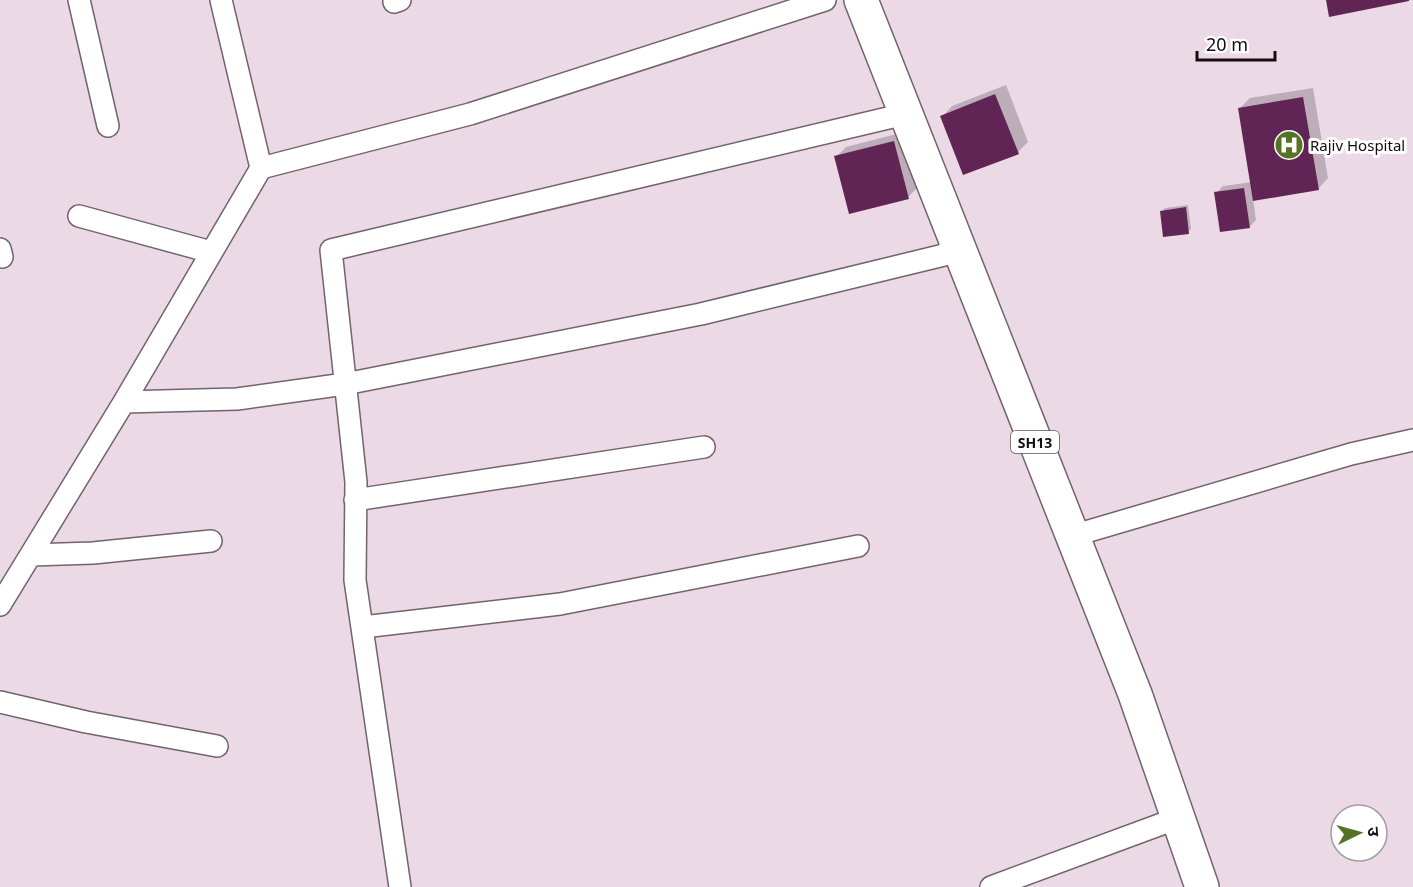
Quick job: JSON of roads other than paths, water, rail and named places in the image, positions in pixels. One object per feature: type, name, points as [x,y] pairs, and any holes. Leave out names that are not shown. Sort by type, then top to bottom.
[{"type":"main road","name":"SH13","points":[[861,0],[1135,694],[1202,887]]},
{"type":"street","points":[[79,0],[108,126]]},
{"type":"street","points":[[0,605],[124,402],[261,168],[221,0]]},
{"type":"street","points":[[261,168],[470,114],[825,0]]},
{"type":"street","points":[[400,887],[355,580],[356,500],[331,250],[905,114]]},
{"type":"street","points":[[79,216],[211,252]]},
{"type":"street","points":[[124,402],[237,399],[345,384],[701,315],[944,255],[957,242]]},
{"type":"street","points":[[1072,536],[1351,454],[1413,440]]},
{"type":"street","points":[[356,500],[704,447]]},
{"type":"street","points":[[31,555],[93,553],[211,541]]},
{"type":"street","points":[[363,627],[560,604],[858,546]]},
{"type":"street","points":[[0,702],[86,722],[217,746]]},
{"type":"street","points":[[991,887],[1178,818]]},
{"type":"place","name":"Rajiv Hospital","points":[[1289,145]]}]
